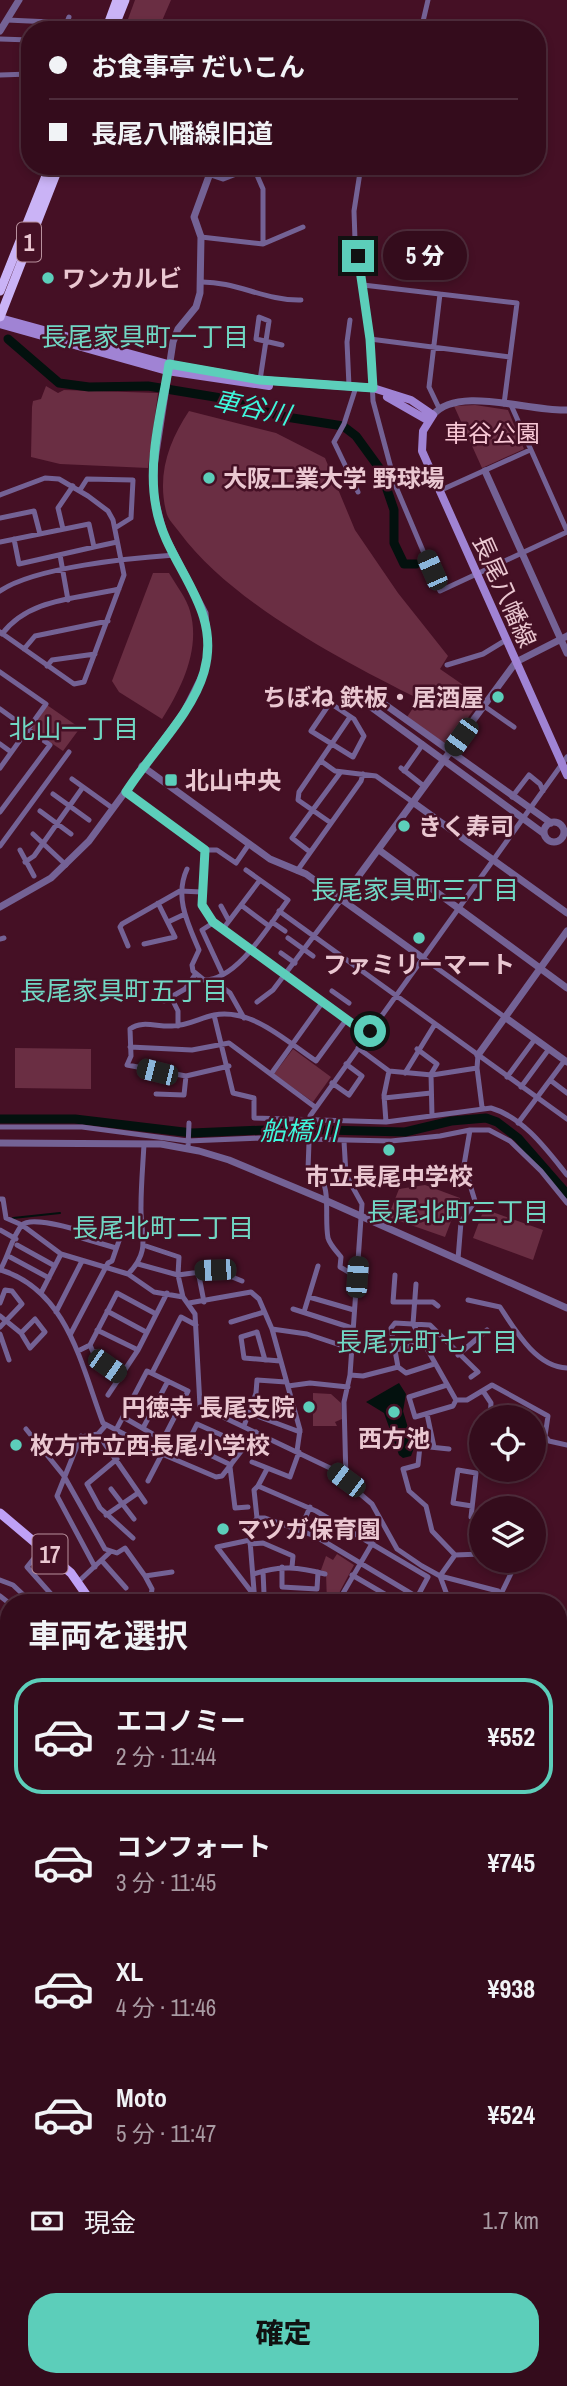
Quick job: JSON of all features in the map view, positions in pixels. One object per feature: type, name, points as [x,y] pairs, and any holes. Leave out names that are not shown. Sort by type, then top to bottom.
[{"type":"highway","points":[[109,21],[117,0]]},
{"type":"highway","points":[[117,21],[125,0]]},
{"type":"highway","name":"1","points":[[0,291],[46,175]]},
{"type":"highway","name":"1","points":[[0,318],[56,175]]},
{"type":"main road","points":[[0,318],[168,367],[260,380],[373,390],[411,400],[434,415]]},
{"type":"main road","points":[[0,324],[168,367],[259,385],[353,388]]},
{"type":"main road","name":"長尾八幡線","points":[[434,415],[421,441],[422,451],[516,662],[565,761],[567,775]]},
{"type":"main road","name":"17","points":[[0,1513],[43,1547],[78,1581],[86,1594]]},
{"type":"street","points":[[0,31],[19,0]]},
{"type":"street","points":[[423,21],[429,0]]},
{"type":"street","points":[[7,19],[31,21]]},
{"type":"street","points":[[0,39],[21,40]]},
{"type":"street","points":[[0,75],[21,74]]},
{"type":"street","points":[[0,907],[36,888],[66,865],[89,841],[194,697],[206,662],[205,614],[160,523],[154,496],[168,367],[178,329],[196,307],[200,282],[201,237],[194,217],[209,176],[236,175]]},
{"type":"street","points":[[258,175],[263,189],[263,244]]},
{"type":"street","points":[[360,175],[354,211],[363,285],[370,339],[373,390],[396,487],[440,591],[567,532],[508,405],[510,357],[517,303],[363,285]]},
{"type":"street","points":[[201,237],[263,244],[303,227]]},
{"type":"street","points":[[200,282],[227,283],[279,298],[301,300]]},
{"type":"street","points":[[440,294],[429,387],[434,415],[460,400],[567,410]]},
{"type":"street","points":[[351,320],[347,342],[353,388],[343,426],[334,442],[358,492]]},
{"type":"street","points":[[370,339],[510,357]]},
{"type":"street","points":[[260,380],[266,342],[282,345]]},
{"type":"street","points":[[439,491],[530,450]]},
{"type":"street","points":[[485,471],[564,638],[567,653]]},
{"type":"street","points":[[0,495],[45,478],[73,486],[108,511],[115,528],[124,575],[108,621],[84,682],[80,685],[74,684],[1,633],[11,621],[28,609],[119,589]]},
{"type":"street","points":[[80,491],[87,479],[132,480],[131,518],[115,528]]},
{"type":"street","points":[[0,485],[8,491]]},
{"type":"street","points":[[63,529],[58,509],[73,486]]},
{"type":"street","points":[[0,518],[34,511],[40,534]]},
{"type":"street","points":[[0,542],[89,524],[94,547]]},
{"type":"street","points":[[14,539],[19,564],[117,542]]},
{"type":"street","points":[[60,555],[68,600]]},
{"type":"street","points":[[0,579],[1,590],[33,576],[120,559],[175,555]]},
{"type":"street","points":[[24,649],[35,636],[108,621]]},
{"type":"street","points":[[257,1002],[273,990],[295,963],[516,662],[564,638]]},
{"type":"street","points":[[447,665],[483,654],[506,640]]},
{"type":"street","points":[[47,666],[52,660],[95,654]]},
{"type":"street","points":[[0,672],[46,704],[0,768]]},
{"type":"street","points":[[556,843],[566,834],[560,824],[529,810],[376,699],[372,700],[371,706],[524,817],[543,833],[549,842],[567,848]]},
{"type":"street","points":[[330,703],[350,717],[364,736],[353,757],[311,731],[330,703]]},
{"type":"street","points":[[484,706],[514,727]]},
{"type":"street","points":[[0,709],[50,746],[0,812]]},
{"type":"street","points":[[393,722],[398,715]]},
{"type":"street","points":[[331,823],[298,800],[299,792],[350,717]]},
{"type":"street","points":[[424,733],[421,743],[403,770],[425,787]]},
{"type":"street","points":[[0,744],[11,752]]},
{"type":"street","points":[[0,846],[69,752]]},
{"type":"street","points":[[321,761],[340,773],[376,776],[567,913]]},
{"type":"street","points":[[357,1277],[340,1268],[341,1257],[328,1241],[327,1201],[321,1175],[317,1170],[308,1169],[309,1121],[315,1107],[332,1083],[565,761]]},
{"type":"street","points":[[142,766],[270,859],[297,871],[341,900],[566,1061],[518,1123]]},
{"type":"street","points":[[471,779],[477,772]]},
{"type":"street","points":[[310,852],[292,838],[340,773]]},
{"type":"street","points":[[297,871],[363,774]]},
{"type":"street","points":[[512,797],[529,775],[540,784],[543,791]]},
{"type":"street","points":[[72,779],[111,807]]},
{"type":"street","points":[[25,862],[43,843],[83,787]]},
{"type":"street","points":[[498,799],[504,791]]},
{"type":"street","points":[[126,792],[205,850],[217,850],[236,863],[249,844]]},
{"type":"street","points":[[53,794],[89,820]]},
{"type":"street","points":[[40,810],[71,834]]},
{"type":"street","points":[[543,833],[551,822]]},
{"type":"street","points":[[33,834],[66,865]]},
{"type":"street","points":[[20,850],[34,876]]},
{"type":"street","points":[[205,850],[202,905],[213,922],[368,1035]]},
{"type":"street","points":[[379,850],[567,988]]},
{"type":"street","points":[[187,869],[180,891],[185,914],[199,950],[192,965],[195,975],[204,980],[213,980],[230,993],[244,1018]]},
{"type":"street","points":[[213,980],[252,951],[288,900],[246,870]]},
{"type":"street","points":[[222,930],[260,880]]},
{"type":"street","points":[[128,946],[120,927],[180,891],[202,892]]},
{"type":"street","points":[[144,944],[162,943],[175,937],[158,903]]},
{"type":"street","points":[[241,905],[287,935],[313,956]]},
{"type":"street","points":[[221,906],[229,921]]},
{"type":"street","points":[[279,911],[567,1119]]},
{"type":"street","points":[[168,922],[185,914]]},
{"type":"street","points":[[213,922],[202,929],[222,973]]},
{"type":"street","points":[[482,1108],[478,1055],[567,931]]},
{"type":"street","points":[[281,953],[295,963]]},
{"type":"street","points":[[164,1002],[185,989],[195,975]]},
{"type":"street","points":[[271,1074],[334,993],[349,1003]]},
{"type":"street","points":[[172,999],[178,1011],[178,1026]]},
{"type":"street","points":[[229,1066],[186,1076],[127,1065],[130,1029],[137,1024],[178,1026],[214,1015],[244,1018],[273,1030],[316,1061],[346,1020]]},
{"type":"street","points":[[214,1015],[229,1066],[233,1093],[254,1098],[254,1118],[386,1122],[482,1108],[500,1111],[518,1123],[567,1175]]},
{"type":"street","points":[[405,1073],[417,1049],[435,1024]]},
{"type":"street","points":[[507,1077],[535,1039]]},
{"type":"street","points":[[130,1047],[192,1050],[229,1043],[315,1107]]},
{"type":"street","points":[[358,1048],[389,1071],[431,1074],[477,1068]]},
{"type":"street","points":[[417,1049],[437,1064],[431,1074],[432,1116]]},
{"type":"street","points":[[522,1087],[549,1049]]},
{"type":"street","points":[[332,1083],[349,1095],[362,1076],[346,1064]]},
{"type":"street","points":[[386,1122],[384,1098],[389,1071]]},
{"type":"street","points":[[156,1094],[184,1095],[186,1076]]},
{"type":"street","points":[[550,1080],[567,1093]]},
{"type":"street","points":[[384,1098],[431,1093]]},
{"type":"street","points":[[188,1142],[189,1123]]},
{"type":"street","points":[[0,1127],[82,1127],[188,1142],[567,1308]]},
{"type":"street","points":[[458,1259],[461,1222],[475,1201],[464,1165],[470,1130]]},
{"type":"street","points":[[0,1143],[410,1140],[470,1130],[489,1130],[510,1141],[541,1171],[567,1203]]},
{"type":"street","points":[[344,1141],[346,1175],[362,1204],[350,1375],[344,1402],[346,1480]]},
{"type":"street","points":[[128,1274],[138,1264],[143,1245],[144,1144]]},
{"type":"street","points":[[562,1168],[567,1161]]},
{"type":"street","points":[[0,1199],[3,1199],[5,1217],[22,1225],[61,1254],[128,1274],[154,1292],[183,1297],[189,1303],[195,1314],[200,1406],[298,1451],[346,1480],[372,1503],[397,1549],[440,1576],[501,1594],[511,1573]]},
{"type":"street","points":[[116,1248],[82,1238],[82,1231],[30,1220],[22,1225],[0,1270],[24,1278],[56,1312],[78,1351],[106,1425],[159,1453],[216,1477],[222,1476],[256,1432]]},
{"type":"street","points":[[0,1230],[55,1266]]},
{"type":"street","points":[[70,1335],[121,1235]]},
{"type":"street","points":[[143,1245],[179,1256],[178,1275],[183,1297]]},
{"type":"street","points":[[41,1293],[61,1254]]},
{"type":"street","points":[[5,1258],[49,1278]]},
{"type":"street","points":[[56,1312],[82,1261]]},
{"type":"street","points":[[138,1264],[178,1275],[215,1270],[242,1281]]},
{"type":"street","points":[[304,1312],[318,1266]]},
{"type":"street","points":[[198,1271],[204,1302]]},
{"type":"street","points":[[395,1275],[393,1302],[433,1302],[438,1306]]},
{"type":"street","points":[[416,1284],[413,1324],[456,1400]]},
{"type":"street","points":[[0,1303],[5,1290],[22,1300],[22,1304],[0,1327]]},
{"type":"street","points":[[189,1303],[251,1292],[259,1299],[272,1329],[300,1432],[298,1451],[290,1477],[252,1462]]},
{"type":"street","points":[[78,1351],[90,1345],[117,1293],[156,1314]]},
{"type":"street","points":[[108,1395],[138,1350],[167,1293]]},
{"type":"street","points":[[309,1297],[354,1310]]},
{"type":"street","points":[[468,1300],[500,1307],[522,1340],[553,1366],[567,1368]]},
{"type":"street","points":[[293,1309],[352,1328]]},
{"type":"street","points":[[107,1311],[146,1332]]},
{"type":"street","points":[[231,1322],[264,1312]]},
{"type":"street","points":[[0,1316],[21,1333],[30,1348],[45,1332],[35,1319],[21,1333]]},
{"type":"street","points":[[152,1373],[181,1317],[196,1325]]},
{"type":"street","points":[[434,1364],[406,1373],[398,1367],[391,1328],[395,1323],[430,1325],[478,1372],[471,1377]]},
{"type":"street","points":[[272,1329],[307,1334],[352,1349]]},
{"type":"street","points":[[97,1330],[138,1350]]},
{"type":"street","points":[[458,1355],[488,1330]]},
{"type":"street","points":[[265,1360],[257,1332],[241,1337],[244,1358],[265,1360],[280,1361]]},
{"type":"street","points":[[0,1334],[9,1360]]},
{"type":"street","points":[[396,1350],[422,1343]]},
{"type":"street","points":[[90,1345],[93,1352],[101,1352],[107,1366],[120,1375]]},
{"type":"street","points":[[350,1375],[363,1376],[398,1367]]},
{"type":"street","points":[[116,1430],[147,1371],[188,1391],[163,1440],[148,1481]]},
{"type":"street","points":[[244,1426],[257,1380],[348,1387]]},
{"type":"street","points":[[143,1428],[169,1381]]},
{"type":"street","points":[[447,1385],[409,1398],[415,1416],[453,1406],[456,1400]]},
{"type":"street","points":[[456,1400],[467,1400],[492,1385],[537,1408],[549,1419],[544,1436],[549,1441],[567,1445]]},
{"type":"street","points":[[483,1391],[491,1405]]},
{"type":"street","points":[[249,1413],[300,1432]]},
{"type":"street","points":[[427,1414],[434,1447]]},
{"type":"street","points":[[122,1417],[163,1440]]},
{"type":"street","points":[[230,1466],[187,1444],[197,1424],[246,1446]]},
{"type":"street","points":[[95,1567],[57,1496],[81,1437],[98,1434],[106,1425]]},
{"type":"street","points":[[26,1429],[64,1476],[109,1553]]},
{"type":"street","points":[[98,1434],[145,1502]]},
{"type":"street","points":[[449,1449],[420,1446],[418,1465],[403,1469],[410,1492],[426,1506],[432,1531],[455,1555]]},
{"type":"street","points":[[117,1459],[87,1484],[106,1515],[133,1538]]},
{"type":"street","points":[[230,1466],[235,1508],[248,1507]]},
{"type":"street","points":[[253,1594],[254,1574],[249,1528],[257,1518],[254,1490],[267,1469]]},
{"type":"street","points":[[458,1470],[476,1473],[472,1506],[453,1503],[458,1470]]},
{"type":"street","points":[[258,1486],[310,1507],[428,1577],[418,1594]]},
{"type":"street","points":[[111,1489],[134,1518]]},
{"type":"street","points":[[106,1515],[138,1493]]},
{"type":"street","points":[[300,1530],[310,1507]]},
{"type":"street","points":[[257,1518],[271,1519],[300,1530],[360,1562],[406,1594]]},
{"type":"street","points":[[253,1594],[217,1547],[226,1542],[263,1544],[293,1556],[292,1567]]},
{"type":"street","points":[[342,1594],[373,1542]]},
{"type":"street","points":[[43,1547],[27,1567],[51,1594]]},
{"type":"street","points":[[78,1581],[109,1553],[125,1548],[145,1576],[152,1589],[151,1594]]},
{"type":"street","points":[[440,1576],[455,1555],[469,1552]]},
{"type":"street","points":[[102,1561],[126,1588]]},
{"type":"street","points":[[254,1574],[282,1567],[322,1573],[317,1589],[282,1587],[282,1567]]},
{"type":"street","points":[[264,1571],[264,1594]]},
{"type":"street","points":[[145,1576],[172,1572]]},
{"type":"street","points":[[352,1575],[385,1594]]},
{"type":"street","points":[[440,1576],[447,1594]]},
{"type":"street","points":[[0,1580],[13,1585],[22,1594]]},
{"type":"green space","points":[[135,0],[171,0],[162,21],[127,21]]},
{"type":"green space","points":[[46,386],[58,393],[64,390],[158,393],[148,468],[60,464],[31,457],[33,401],[41,399]]},
{"type":"green space","name":"車谷公園","points":[[475,405],[508,410],[524,449],[482,468],[454,406]]},
{"type":"green space","points":[[189,411],[276,433],[325,458],[355,530],[398,593],[448,656],[440,669],[482,698],[448,746],[407,717],[419,699],[323,648],[258,606],[202,558],[172,523],[167,514],[164,497],[164,471],[176,434]]},
{"type":"green space","points":[[153,573],[169,573],[186,602],[193,625],[187,668],[162,719],[119,692],[112,681]]},
{"type":"green space","points":[[47,705],[80,728],[63,751],[31,729]]},
{"type":"green space","points":[[15,1048],[91,1049],[91,1089],[15,1088]]},
{"type":"green space","points":[[293,1049],[331,1077],[313,1102],[274,1074]]},
{"type":"green space","points":[[425,1185],[460,1198],[445,1237],[388,1217],[399,1189]]},
{"type":"green space","points":[[484,1209],[543,1230],[533,1260],[473,1238]]},
{"type":"green space","points":[[313,1393],[331,1394],[341,1403],[342,1419],[335,1422],[337,1426],[313,1426]]},
{"type":"green space","points":[[337,1554],[354,1565],[339,1594],[327,1594],[326,1573],[321,1570],[326,1556],[333,1560]]},
{"type":"shaded area","points":[[399,1383],[406,1394],[403,1411],[414,1448],[411,1456],[403,1458],[399,1455],[384,1413],[366,1402]]},
{"type":"waterway","name":"車谷川","points":[[8,339],[59,383],[89,387],[148,386],[221,398],[280,416],[343,426],[356,436],[380,469],[394,510],[394,543],[404,564],[416,564]]},
{"type":"waterway","name":"船橋川","points":[[0,1119],[75,1119],[192,1133],[287,1129],[405,1132],[451,1121],[486,1118],[497,1122],[518,1138],[567,1194]]},
{"type":"waterway","points":[[13,1218],[60,1213]]},
{"type":"place","name":"ワンカルビ","points":[[48,278]]},
{"type":"place","name":"大阪工業大学 野球場","points":[[209,478]]},
{"type":"place","name":"ちぼね 鉄板・居酒屋","points":[[498,697]]},
{"type":"place","name":"北山中央","points":[[171,780]]},
{"type":"place","name":"きく寿司","points":[[404,826]]},
{"type":"place","name":"ファミリーマート","points":[[419,938]]},
{"type":"place","name":"市立長尾中学校","points":[[389,1150]]},
{"type":"place","name":"円徳寺 長尾支院","points":[[309,1407]]},
{"type":"place","name":"西方池","points":[[394,1412]]},
{"type":"place","name":"枚方市立西長尾小学校","points":[[16,1445]]},
{"type":"place","name":"マツガ保育園","points":[[223,1529]]},
{"type":"district","name":"長尾家具町一丁目","points":[[145,336]]},
{"type":"district","name":"北山一丁目","points":[[74,728]]},
{"type":"district","name":"長尾家具町三丁目","points":[[415,889]]},
{"type":"district","name":"長尾家具町五丁目","points":[[124,990]]},
{"type":"district","name":"長尾北町三丁目","points":[[458,1211]]},
{"type":"district","name":"長尾北町二丁目","points":[[163,1227]]},
{"type":"district","name":"長尾元町七丁目","points":[[427,1341]]},
{"type":"route","points":[[358,256],[370,339],[373,388],[260,380],[169,364],[154,466],[154,496],[164,534],[195,589],[205,614],[208,645],[205,670],[194,697],[142,766],[126,792],[203,847],[202,905],[213,922],[368,1035],[370,1031]]}]
